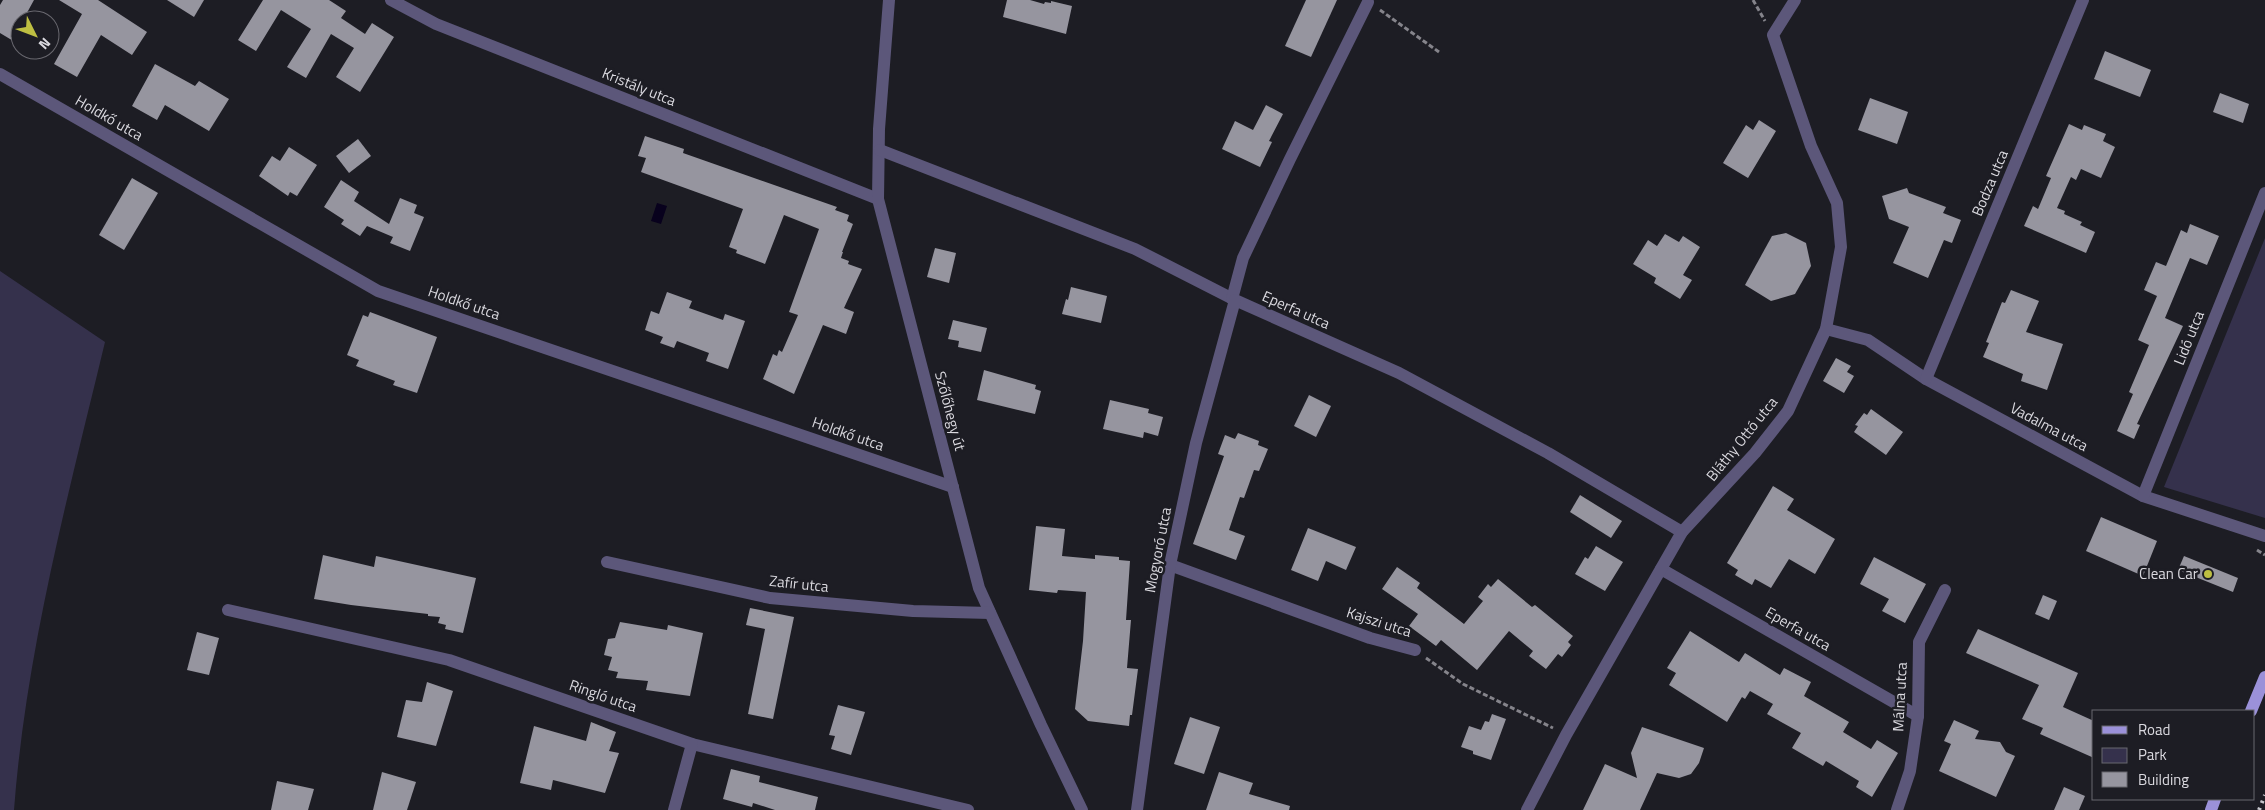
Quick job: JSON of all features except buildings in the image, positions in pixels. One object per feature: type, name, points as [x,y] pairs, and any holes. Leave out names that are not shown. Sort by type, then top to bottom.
[{"type":"main road","points":[[2251,710],[2265,677]]},
{"type":"street","name":"Kristály utca","points":[[390,0],[436,24],[878,199]]},
{"type":"street","name":"Szőlőhegy út","points":[[889,0],[879,129],[878,199],[979,588],[1082,810]]},
{"type":"street","points":[[1773,35],[1794,0]]},
{"type":"street","name":"Bodza utca","points":[[1926,379],[2083,0]]},
{"type":"street","name":"Mogyoró utca","points":[[1137,810],[1170,565],[1196,443],[1234,300],[1243,258],[1368,2]]},
{"type":"street","name":"Bláthy Ottó utca","points":[[1527,810],[1566,735],[1682,532],[1756,453],[1788,412],[1826,329],[1841,247],[1837,203],[1810,146],[1773,35]]},
{"type":"street","name":"Holdkő utca","points":[[0,74],[378,291],[953,487]]},
{"type":"street","name":"Eperfa utca","points":[[880,150],[1135,249],[1234,300],[1399,373],[1548,453],[1682,532]]},
{"type":"street","name":"Lidó utca","points":[[2143,496],[2265,192]]},
{"type":"street","name":"Vadalma utca","points":[[1826,329],[1868,340],[1926,379],[2143,496],[2265,536]]},
{"type":"street","name":"Zafír utca","points":[[607,562],[770,598],[913,611],[990,613]]},
{"type":"street","name":"Kajszi utca","points":[[1170,565],[1370,638],[1415,650]]},
{"type":"street","name":"Eperfa utca","points":[[1661,569],[1918,716]]},
{"type":"street","name":"Málna utca","points":[[1897,810],[1910,771],[1918,716],[1919,642],[1945,590]]},
{"type":"street","name":"Ringló utca","points":[[228,610],[449,660],[692,744],[968,810]]},
{"type":"street","points":[[674,810],[692,744]]},
{"type":"path","points":[[1753,0],[1773,35]]},
{"type":"path","points":[[1368,2],[1439,52]]},
{"type":"path","name":"Kajszi utca","points":[[1415,650],[1463,684],[1566,735]]},
{"type":"green space","points":[[2265,238],[2265,518],[2164,487]]},
{"type":"green space","points":[[0,271],[105,342],[63,516],[38,633],[28,691],[14,810],[0,810]]},
{"type":"shaded area","points":[[657,203],[667,206],[661,224],[651,221]]},
{"type":"railway","points":[[2259,810],[2265,795]]},
{"type":"place","name":"Clean Car","points":[[2208,574]]}]
